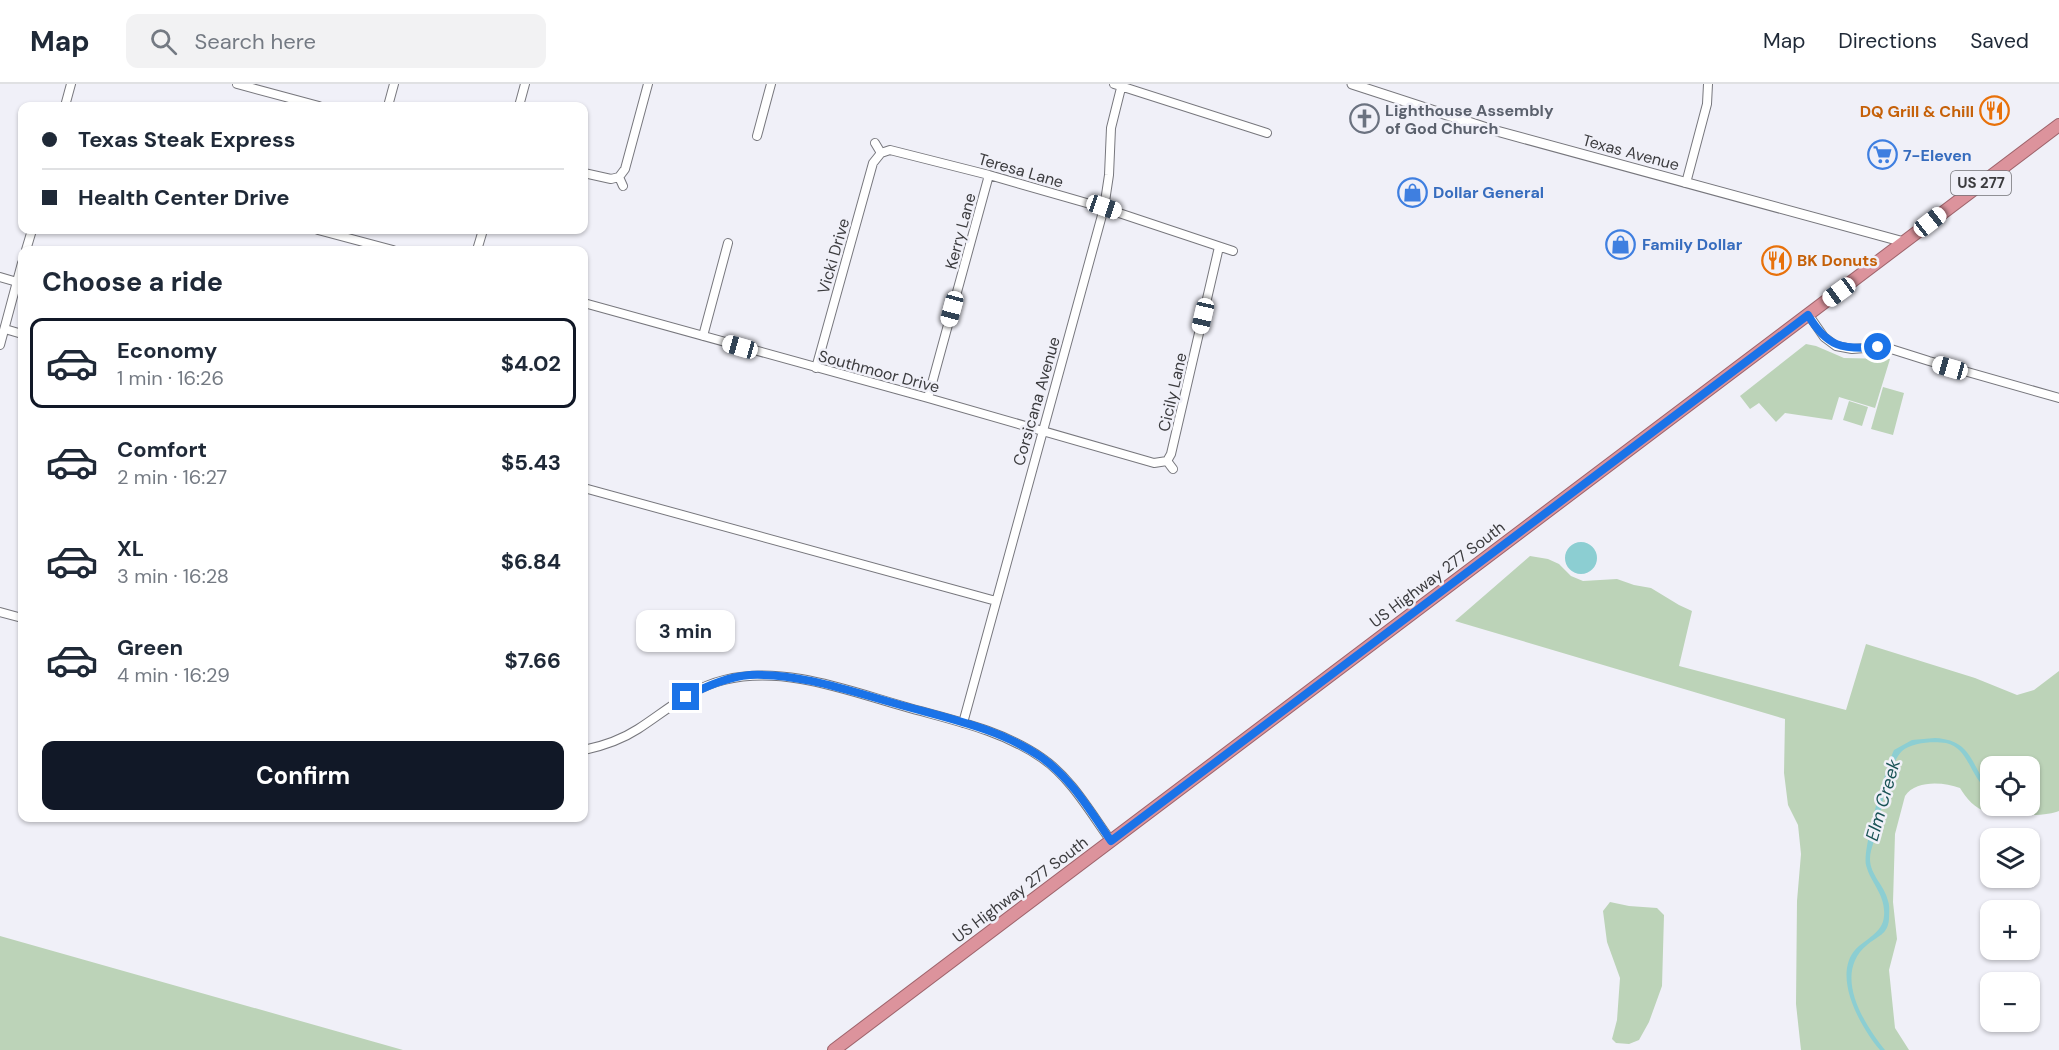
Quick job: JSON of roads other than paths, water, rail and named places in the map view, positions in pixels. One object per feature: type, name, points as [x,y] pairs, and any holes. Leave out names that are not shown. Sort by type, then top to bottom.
[{"type":"highway","name":"US Highway 277 South","points":[[834,1050],[2059,125]]},
{"type":"street","points":[[66,102],[71,84]]},
{"type":"street","points":[[237,84],[304,102]]},
{"type":"street","points":[[389,102],[394,84]]},
{"type":"street","points":[[520,102],[525,84]]},
{"type":"street","points":[[588,173],[611,179],[619,177],[625,170],[648,84]]},
{"type":"street","points":[[757,136],[771,84]]},
{"type":"street","name":"Texas Avenue","points":[[1352,84],[1493,130],[1904,242]]},
{"type":"street","points":[[1686,183],[1707,104],[1708,84]]},
{"type":"street","points":[[1119,85],[1268,133]]},
{"type":"street","name":"Corsicana Avenue","points":[[963,723],[1104,207],[1109,175],[1111,128],[1119,85]]},
{"type":"street","points":[[875,142],[881,153]]},
{"type":"street","name":"Teresa Lane","points":[[881,153],[890,150],[1104,207],[1233,251]]},
{"type":"street","name":"Vicki Drive","points":[[816,368],[873,163],[881,153]]},
{"type":"street","name":"Kerry Lane","points":[[928,398],[989,175]]},
{"type":"street","points":[[619,177],[623,186]]},
{"type":"street","points":[[334,234],[379,246]]},
{"type":"street","points":[[351,238],[352,234]]},
{"type":"street","points":[[703,336],[728,243]]},
{"type":"street","name":"Cicily Lane","points":[[1167,461],[1171,454],[1219,247]]},
{"type":"street","points":[[0,277],[17,282]]},
{"type":"street","points":[[0,345],[18,278]]},
{"type":"street","name":"Southmoor Drive","points":[[588,304],[1154,463],[1167,461]]},
{"type":"street","points":[[1808,315],[1824,337],[1836,346],[1852,349],[1878,347],[1892,349],[2059,398]]},
{"type":"street","points":[[5,329],[18,333]]},
{"type":"street","points":[[1167,461],[1173,469]]},
{"type":"street","points":[[588,489],[996,601]]},
{"type":"street","points":[[0,612],[18,617]]},
{"type":"street","points":[[588,749],[607,745],[637,729],[679,700],[723,680],[749,675],[796,679],[963,723],[995,733],[1021,745],[1060,773],[1111,841]]},
{"type":"water","points":[[1581,542],[1592,547],[1597,558],[1592,569],[1581,574],[1570,569],[1565,558],[1570,547]]},
{"type":"water","name":"Elm Creek","points":[[1935,738],[1962,747],[1980,774],[1980,782],[1960,751],[1946,743],[1929,742],[1906,748],[1893,765],[1886,786],[1870,859],[1872,870],[1889,903],[1887,929],[1867,945],[1857,957],[1852,970],[1855,999],[1868,1027],[1885,1050],[1880,1050],[1858,1016],[1848,988],[1847,974],[1849,961],[1855,950],[1877,931],[1883,922],[1883,902],[1866,865],[1868,843],[1890,759],[1894,750],[1912,740]]},
{"type":"place","name":"DQ Grill & Chill","points":[[1995,111]]},
{"type":"place","name":"Lighthouse Assembly of God Church","points":[[1364,119]]},
{"type":"place","name":"7-Eleven","points":[[1882,155]]},
{"type":"place","name":"Dollar General","points":[[1412,192]]},
{"type":"place","name":"Family Dollar","points":[[1621,244]]},
{"type":"place","name":"BK Donuts","points":[[1776,260]]}]
